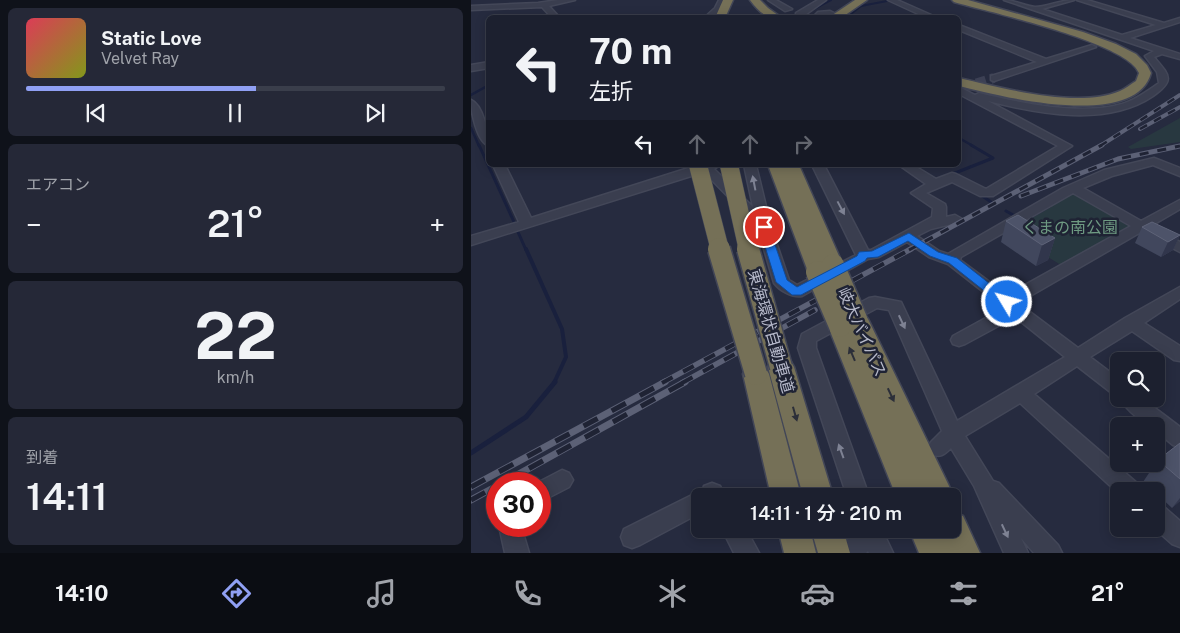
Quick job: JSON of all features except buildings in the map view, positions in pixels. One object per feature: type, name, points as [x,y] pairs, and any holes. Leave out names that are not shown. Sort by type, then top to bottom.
[{"type":"highway","points":[[732,15],[739,0]]},
{"type":"highway","points":[[755,0],[764,10],[772,15]]},
{"type":"highway","points":[[830,15],[851,0]]},
{"type":"highway","points":[[831,15],[863,0]]},
{"type":"highway","points":[[944,0],[1105,48],[1129,63],[1133,73],[1129,83],[1122,87],[1089,96],[1045,95],[988,83],[961,84]]},
{"type":"highway","points":[[957,0],[1101,41],[1138,62],[1145,73],[1142,83],[1129,93],[1090,101],[1038,99],[988,83]]},
{"type":"highway","points":[[719,15],[725,2]]},
{"type":"highway","name":"東海環状自動車道","points":[[707,167],[784,488]]},
{"type":"highway","name":"東海環状自動車道","points":[[729,167],[743,231],[816,488]]},
{"type":"highway","points":[[737,167],[757,280]]},
{"type":"highway","name":"岐大バイパス","points":[[777,167],[825,268],[848,322],[908,488]]},
{"type":"highway","name":"岐大バイパス","points":[[792,167],[825,268]]},
{"type":"highway","name":"岐大バイパス","points":[[848,322],[934,488]]},
{"type":"highway","points":[[796,538],[800,553]]},
{"type":"highway","points":[[830,538],[834,553]]},
{"type":"highway","points":[[929,538],[935,553]]},
{"type":"highway","points":[[957,538],[964,553]]},
{"type":"street","points":[[471,8],[572,0]]},
{"type":"street","points":[[771,0],[788,9]]},
{"type":"street","points":[[799,14],[823,0]]},
{"type":"street","points":[[891,0],[928,15]]},
{"type":"street","points":[[1007,0],[1180,57]]},
{"type":"street","points":[[1035,9],[1071,0]]},
{"type":"street","points":[[1079,0],[1164,25]]},
{"type":"street","points":[[547,2],[555,15]]},
{"type":"street","points":[[711,15],[725,2]]},
{"type":"street","points":[[1111,42],[1180,20]]},
{"type":"street","points":[[961,28],[1046,62]]},
{"type":"street","points":[[988,83],[1092,47]]},
{"type":"street","points":[[961,85],[990,99],[1028,105],[1083,110],[1114,109],[1133,102],[1163,84],[1165,78],[1163,73],[1149,56],[1161,51]]},
{"type":"street","points":[[471,68],[486,66]]},
{"type":"street","points":[[750,167],[762,220],[782,282],[797,292],[861,258],[863,255],[874,254],[931,225],[939,218],[940,207],[917,193],[951,177],[983,193],[989,193],[1067,146],[961,85]]},
{"type":"street","points":[[471,103],[486,136]]},
{"type":"street","points":[[953,261],[954,255],[1073,188],[1108,174],[1149,161],[1159,162],[1180,172]]},
{"type":"street","points":[[500,167],[527,224]]},
{"type":"street","points":[[471,241],[704,167]]},
{"type":"street","points":[[708,167],[753,214],[762,220]]},
{"type":"street","points":[[819,167],[863,255]]},
{"type":"street","points":[[908,167],[935,184]]},
{"type":"street","points":[[1073,188],[1180,248]]},
{"type":"street","points":[[959,340],[1011,305],[1140,226],[1179,205]]},
{"type":"street","points":[[931,225],[955,219]]},
{"type":"street","points":[[909,237],[934,254],[953,261],[1110,382]]},
{"type":"street","points":[[938,448],[953,433],[1021,394],[1077,356],[1179,294]]},
{"type":"street","points":[[855,488],[807,348],[808,338],[875,302],[895,306],[953,433],[981,479],[1016,553]]},
{"type":"street","points":[[1131,322],[1180,355]]},
{"type":"street","points":[[1021,394],[1120,482]]},
{"type":"street","points":[[1140,407],[1180,439]]},
{"type":"street","points":[[981,479],[1050,553]]},
{"type":"street","points":[[551,486],[561,480]]},
{"type":"street","points":[[632,537],[691,506]]},
{"type":"street","points":[[1165,523],[1180,536]]},
{"type":"street","points":[[513,537],[517,553]]},
{"type":"street","points":[[738,538],[747,553]]},
{"type":"street","points":[[850,553],[864,538]]},
{"type":"street","points":[[875,538],[881,553]]},
{"type":"green space","points":[[1180,118],[1180,142],[1131,149],[1128,147]]},
{"type":"green space","name":"くまの南公園","points":[[1069,193],[1075,193],[1130,227],[1061,265],[1005,231]]},
{"type":"waterway","points":[[803,15],[831,0]]},
{"type":"waterway","points":[[1010,0],[1030,6]]},
{"type":"waterway","points":[[850,15],[861,6],[887,1]]},
{"type":"waterway","points":[[471,95],[486,87]]},
{"type":"waterway","points":[[471,128],[479,146]]},
{"type":"waterway","points":[[961,139],[973,146]]},
{"type":"waterway","points":[[479,145],[486,160]]},
{"type":"waterway","points":[[950,175],[993,158],[971,145]]},
{"type":"waterway","points":[[489,167],[514,222]]},
{"type":"waterway","points":[[978,193],[991,202]]},
{"type":"waterway","points":[[1024,221],[1050,206]]},
{"type":"waterway","points":[[1006,211],[1015,216]]},
{"type":"waterway","points":[[518,232],[526,250]]},
{"type":"waterway","points":[[526,249],[562,329],[566,357],[554,383]]},
{"type":"waterway","points":[[471,453],[526,417],[555,382]]},
{"type":"tunnel","points":[[962,88],[994,78]]},
{"type":"railway","points":[[1100,146],[1180,95]]},
{"type":"railway","points":[[1140,129],[1180,107]]},
{"type":"railway","points":[[909,250],[1102,145]]},
{"type":"railway","points":[[1021,196],[1118,159],[1180,146]]},
{"type":"railway","points":[[662,383],[911,249]]},
{"type":"railway","points":[[682,383],[815,310]]},
{"type":"railway","points":[[471,487],[665,382]]},
{"type":"railway","points":[[523,472],[685,382]]},
{"type":"railway","points":[[471,500],[486,492]]},
{"type":"route","points":[[764,227],[782,282],[797,292],[861,258],[863,255],[874,254],[909,237],[934,254],[953,261],[1007,302]]}]
